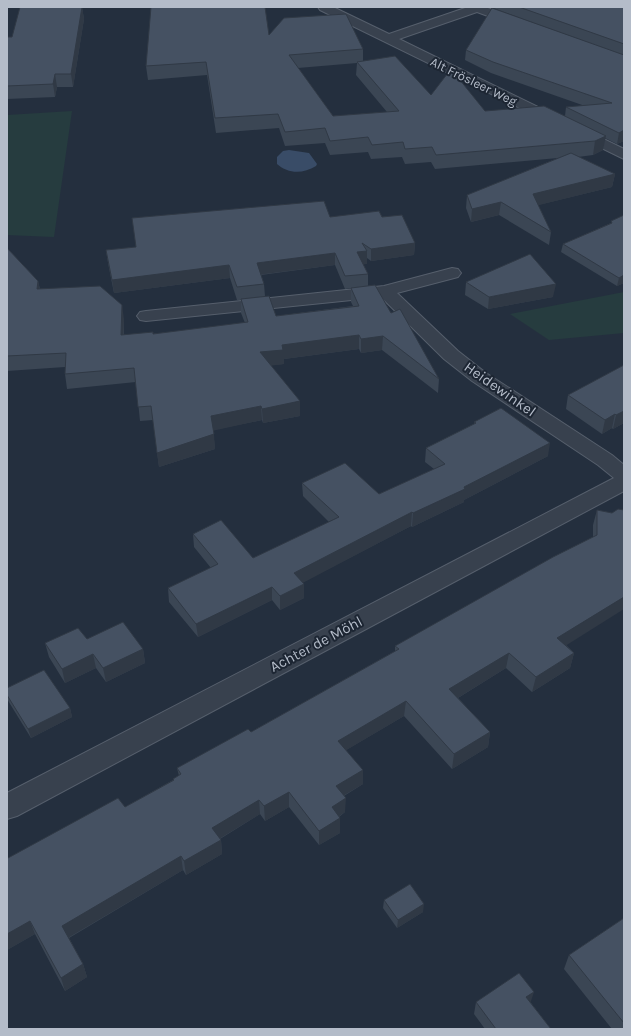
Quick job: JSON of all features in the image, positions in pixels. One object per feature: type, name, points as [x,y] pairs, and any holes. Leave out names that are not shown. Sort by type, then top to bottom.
[{"type":"street","name":"Alt Frösleer Weg","points":[[324,7],[624,155]]},
{"type":"street","points":[[388,39],[475,8],[530,28]]},
{"type":"street","points":[[146,316],[385,291],[452,273]]},
{"type":"street","name":"Heidewinkel","points":[[385,291],[451,355],[479,377],[604,460],[624,476]]},
{"type":"street","name":"Achter de Möhl","points":[[7,807],[624,482]]},
{"type":"green space","points":[[72,111],[54,237],[7,235],[7,115]]},
{"type":"green space","points":[[624,292],[624,333],[549,340],[510,314]]},
{"type":"water","points":[[289,150],[309,153],[317,164],[316,166],[301,172],[286,170],[277,164],[277,157],[283,151]]},
{"type":"building","points":[[20,7],[82,7],[71,74],[55,74],[53,84],[7,86],[7,37],[12,37]]},
{"type":"building","points":[[151,7],[265,7],[269,35],[284,18],[346,14],[363,49],[289,55],[333,116],[399,111],[357,62],[395,56],[431,95],[451,69],[485,111],[544,106],[606,136],[595,141],[436,155],[432,147],[405,149],[403,142],[372,145],[368,137],[330,141],[325,128],[285,132],[278,114],[215,118],[206,62],[146,66]]},
{"type":"building","points":[[519,7],[624,7],[624,44]]},
{"type":"building","points":[[492,8],[624,55],[624,130],[619,133],[566,107],[612,103],[493,62],[466,50]]},
{"type":"building","points":[[571,153],[615,174],[533,194],[551,232],[501,202],[472,209],[467,195]]},
{"type":"building","points":[[324,201],[330,217],[379,211],[382,217],[402,215],[415,243],[371,249],[362,243],[367,251],[357,252],[368,274],[345,276],[335,253],[257,263],[264,284],[237,287],[229,265],[112,280],[106,250],[136,247],[132,218]]},
{"type":"building","points":[[624,215],[624,275],[619,278],[563,244],[612,223],[611,221]]},
{"type":"building","points":[[7,248],[38,281],[37,289],[100,286],[122,305],[121,335],[153,332],[153,334],[248,322],[241,299],[269,296],[276,316],[359,306],[351,288],[375,285],[391,313],[400,309],[439,379],[383,336],[361,339],[359,335],[282,345],[283,350],[260,352],[300,401],[262,409],[261,406],[211,416],[214,434],[157,453],[151,406],[138,407],[134,368],[65,374],[66,353],[7,356]]},
{"type":"building","points":[[530,254],[556,284],[489,297],[466,282]]},
{"type":"building","points":[[624,365],[624,411],[605,420],[568,395]]},
{"type":"building","points":[[501,408],[550,443],[464,487],[465,489],[413,513],[412,512],[294,573],[304,584],[280,596],[272,587],[196,624],[168,588],[218,564],[193,534],[221,520],[253,558],[339,517],[302,483],[345,463],[379,494],[445,464],[426,448],[476,423],[474,422]]},
{"type":"building","points":[[618,509],[624,510],[624,597],[557,638],[574,653],[536,677],[509,653],[449,689],[490,732],[454,754],[406,701],[338,741],[363,770],[336,786],[346,798],[332,807],[340,818],[319,831],[289,792],[264,806],[259,800],[212,828],[221,840],[184,861],[181,856],[62,926],[83,964],[61,978],[30,921],[7,934],[7,857],[8,858],[118,798],[125,807],[174,780],[173,779],[181,774],[177,768],[248,729],[251,732],[399,649],[395,646],[553,557],[597,535],[597,510],[612,513]]},
{"type":"building","points":[[123,622],[143,649],[103,668],[93,654],[62,669],[45,643],[78,628],[87,639]]},
{"type":"building","points":[[44,670],[70,708],[28,729],[7,695],[7,688]]},
{"type":"building","points":[[410,884],[424,904],[398,920],[384,900]]},
{"type":"building","points":[[624,918],[624,1023],[569,955]]},
{"type":"building","points":[[519,973],[534,992],[526,997],[551,1029],[496,1029],[476,1002]]}]
